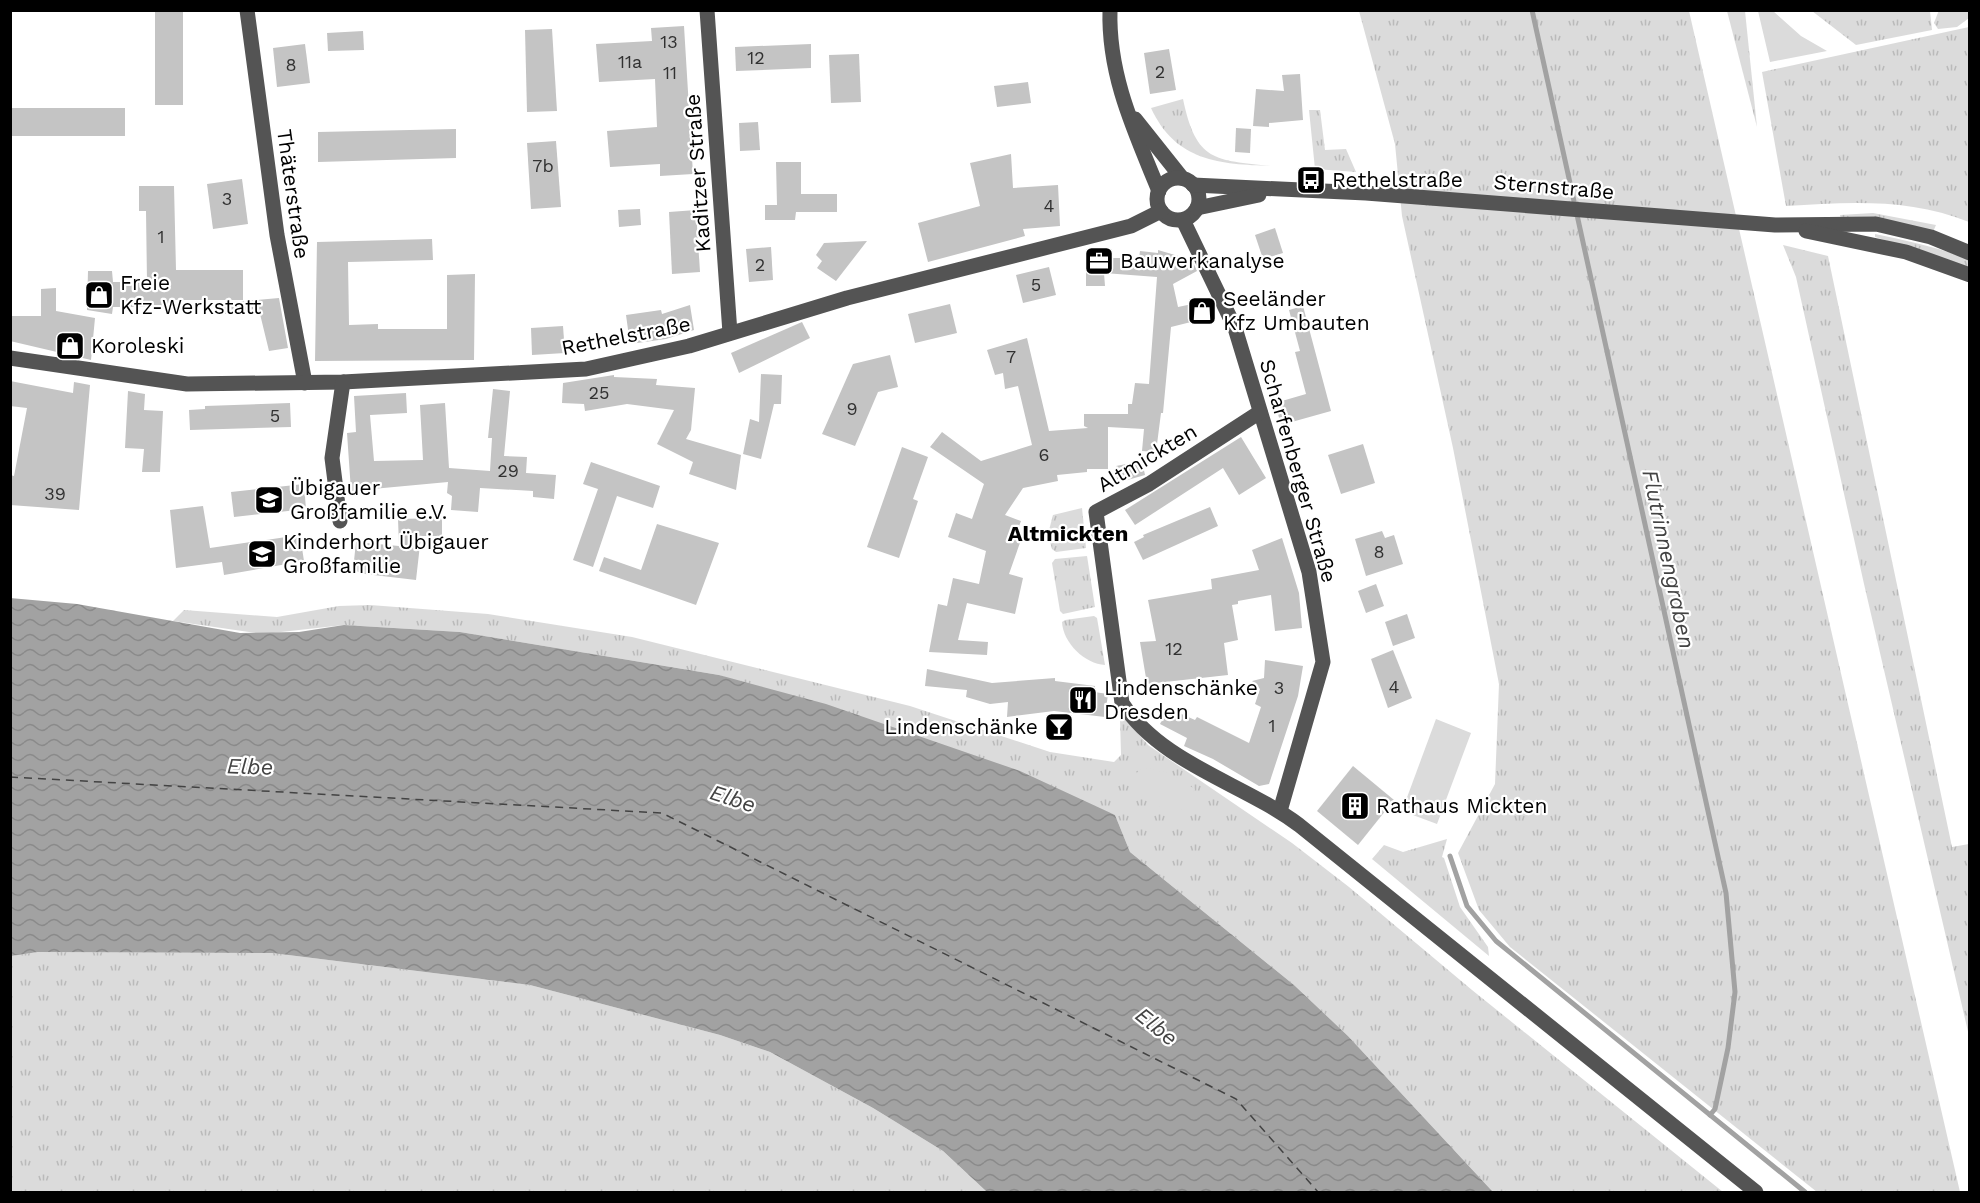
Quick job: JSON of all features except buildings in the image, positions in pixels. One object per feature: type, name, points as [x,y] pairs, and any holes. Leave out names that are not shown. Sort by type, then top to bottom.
[{"type":"street","name":"Thäterstraße","points":[[247,10],[277,235],[305,383]]},
{"type":"street","name":"Kaditzer Straße","points":[[707,10],[730,333]]},
{"type":"street","points":[[1100,10],[1110,29]]},
{"type":"street","points":[[1110,10],[1116,76],[1125,106],[1159,191]]},
{"type":"street","points":[[1125,106],[1199,196],[1197,208],[1183,220],[1171,219],[1161,212],[1157,198],[1159,191],[1168,180],[1187,182]]},
{"type":"street","name":"Sternstraße","points":[[1187,182],[1782,226],[1876,224],[1931,237],[1970,253]]},
{"type":"street","name":"Sternstraße","points":[[1197,208],[1279,190]]},
{"type":"street","name":"Rethelstraße","points":[[10,358],[187,384],[343,382],[586,369],[689,346],[847,298],[1131,226],[1161,212]]},
{"type":"street","name":"Scharfenberger Straße","points":[[1183,220],[1235,328],[1309,572],[1323,662],[1280,811]]},
{"type":"street","name":"Sternstraße","points":[[1782,226],[1905,252],[1970,275]]},
{"type":"street","points":[[340,521],[332,458],[343,382]]},
{"type":"street","name":"Altmickten","points":[[1260,412],[1149,484],[1096,512],[1122,703],[1134,722],[1177,755],[1280,811]]},
{"type":"street","points":[[1280,811],[1384,892],[1755,1192]]},
{"type":"green space","points":[[1939,10],[1969,11],[1969,18],[1957,27],[1938,29],[1934,23]]},
{"type":"green space","points":[[1359,11],[1689,11],[1960,1192],[1817,1192],[1510,947],[1479,910],[1458,853],[1495,784],[1499,684],[1453,448],[1402,216],[1395,144]]},
{"type":"green space","points":[[1727,11],[1745,11],[1757,127]]},
{"type":"green space","points":[[1758,11],[1773,11],[1801,36],[1827,51],[1770,62]]},
{"type":"green space","points":[[1812,11],[1930,11],[1932,30],[1856,45]]},
{"type":"green space","points":[[1969,27],[1969,222],[1947,214],[1902,205],[1833,203],[1786,206],[1762,72]]},
{"type":"green space","points":[[1183,99],[1194,135],[1211,154],[1235,162],[1271,166],[1217,161],[1187,150],[1173,140],[1161,126],[1151,108]]},
{"type":"green space","points":[[1309,110],[1320,110],[1325,150],[1346,149],[1356,172],[1315,169]]},
{"type":"green space","points":[[1873,213],[1936,225],[1933,232],[1841,219],[1840,215]]},
{"type":"green space","points":[[1875,234],[1958,255],[1969,260],[1969,267],[1875,237]]},
{"type":"green space","points":[[1783,245],[1828,256],[1952,847],[1969,844],[1969,1036],[1864,584],[1796,277]]},
{"type":"green space","points":[[1082,508],[1086,548],[1056,552],[1052,549],[1048,534],[1053,515]]},
{"type":"green space","points":[[1087,556],[1095,607],[1063,614],[1060,611],[1052,563],[1055,559]]},
{"type":"green space","points":[[370,605],[488,614],[632,637],[910,706],[1050,752],[1114,762],[1121,755],[1120,718],[1124,717],[1148,745],[1292,843],[1349,887],[1472,990],[1723,1192],[1493,1192],[1348,1036],[1294,985],[1130,852],[1115,815],[719,675],[460,632],[344,625],[263,634],[173,621],[184,610],[277,617],[339,606]]},
{"type":"green space","points":[[1094,616],[1097,618],[1105,665],[1090,661],[1076,651],[1063,630],[1062,622],[1065,620]]},
{"type":"green space","points":[[1436,719],[1471,733],[1437,824],[1402,811]]},
{"type":"green space","points":[[1142,767],[1168,773],[1195,789],[1178,815],[1146,800],[1134,776]]},
{"type":"green space","points":[[1447,839],[1442,857],[1460,907],[1488,947],[1489,956],[1372,859],[1384,845],[1403,852]]},
{"type":"green space","points":[[38,952],[272,953],[530,985],[720,1035],[770,1052],[873,1108],[943,1151],[987,1192],[11,1192],[10,956]]},
{"type":"water","name":"Elbe","points":[[10,598],[77,604],[240,633],[299,632],[344,625],[460,632],[719,675],[826,704],[1020,771],[1115,815],[1130,852],[1294,985],[1348,1036],[1493,1192],[987,1192],[943,1151],[873,1108],[770,1052],[720,1035],[530,985],[272,953],[38,952],[11,956]]},
{"type":"waterway","name":"Flutrinnengraben","points":[[1532,10],[1726,893],[1735,992],[1728,1048],[1715,1109],[1710,1115]]},
{"type":"waterway","points":[[1450,856],[1467,906],[1496,941],[1805,1192]]},
{"type":"ferry route","points":[[10,777],[662,813],[1236,1099],[1318,1192]]},
{"type":"place","name":"Rethelstraße","points":[[1311,180]]},
{"type":"place","name":"Bauwerkanalyse","points":[[1099,261]]},
{"type":"place","name":"Freie Kfz-Werkstatt","points":[[99,295]]},
{"type":"place","name":"Seeländer Kfz Umbauten","points":[[1202,311]]},
{"type":"place","name":"Koroleski","points":[[70,346]]},
{"type":"place","name":"Übigauer Großfamilie e.V.","points":[[269,500]]},
{"type":"place","name":"Kinderhort Übigauer Großfamilie","points":[[262,554]]},
{"type":"place","name":"Lindenschänke Dresden","points":[[1083,700]]},
{"type":"place","name":"Lindenschänke","points":[[1059,727]]},
{"type":"place","name":"Rathaus Mickten","points":[[1355,806]]},
{"type":"district","name":"Altmickten","points":[[1068,533]]}]
